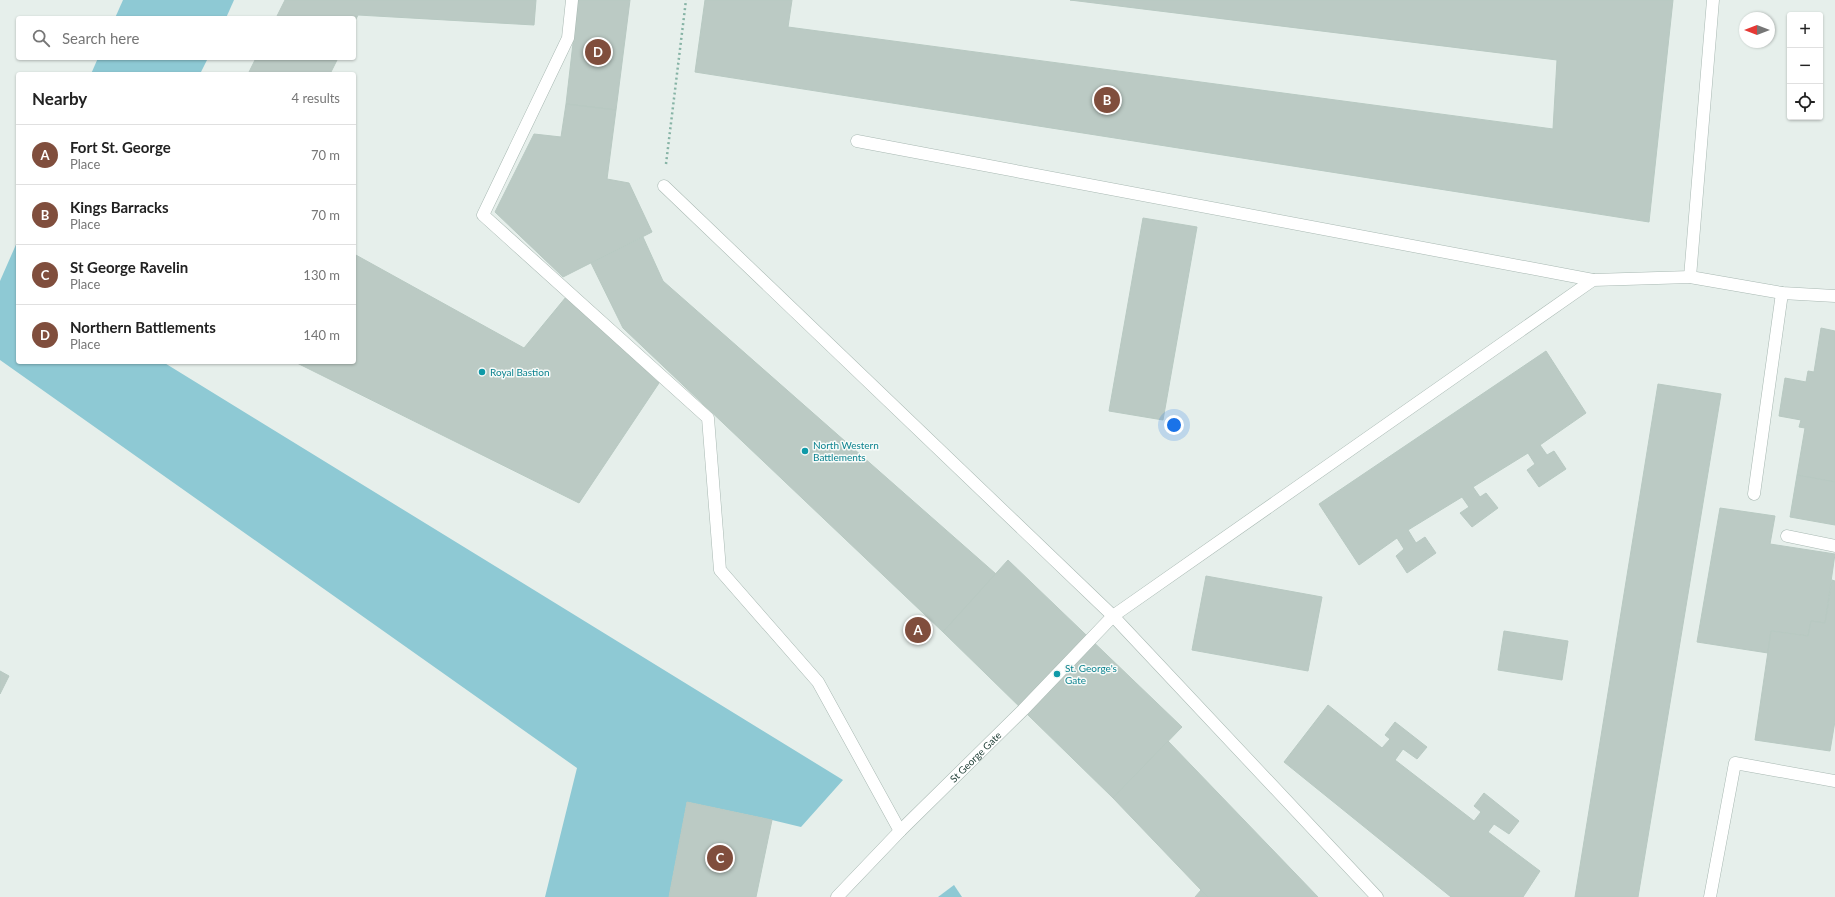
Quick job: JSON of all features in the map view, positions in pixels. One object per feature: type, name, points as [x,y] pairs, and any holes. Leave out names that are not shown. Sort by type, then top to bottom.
[{"type":"lane","points":[[572,0],[568,38],[483,215],[708,418],[720,570],[818,682],[900,831]]},
{"type":"lane","points":[[1690,277],[1713,0]]},
{"type":"lane","points":[[857,141],[1593,280],[1690,277],[1782,293],[1835,296]]},
{"type":"lane","points":[[664,186],[1113,616],[1377,897]]},
{"type":"lane","name":"St George Gate","points":[[837,897],[900,831],[1017,715],[1113,616],[1593,280]]},
{"type":"lane","points":[[1754,494],[1782,293]]},
{"type":"lane","points":[[1787,536],[1835,546]]},
{"type":"lane","points":[[1710,897],[1734,763],[1835,781]]},
{"type":"path","points":[[664,186],[686,0]]},
{"type":"water","points":[[123,0],[234,0],[227,16],[116,16]]},
{"type":"water","points":[[97,60],[207,60],[201,72],[92,72]]},
{"type":"water","points":[[16,245],[16,364],[166,364],[843,780],[801,827],[687,802],[669,897],[545,897],[577,768],[0,360],[0,281]]},
{"type":"water","points":[[954,885],[962,897],[938,897]]},
{"type":"building","points":[[285,0],[536,0],[534,25],[358,15],[356,19],[356,16],[277,16]]},
{"type":"building","points":[[578,0],[630,0],[616,110],[566,104]]},
{"type":"building","points":[[705,0],[792,0],[788,27],[1553,129],[1557,60],[1070,0],[1673,0],[1649,222],[695,72]]},
{"type":"building","points":[[255,60],[337,60],[331,72],[249,72]]},
{"type":"building","points":[[566,104],[616,110],[607,179],[629,183],[652,232],[563,277],[495,212],[534,134],[561,137]]},
{"type":"building","points":[[1143,218],[1197,227],[1163,420],[1109,411]]},
{"type":"building","name":"North Western Battlements","points":[[643,237],[663,281],[996,574],[943,632],[623,328],[591,263]]},
{"type":"building","name":"Royal Bastion","points":[[356,255],[524,348],[566,297],[659,383],[579,503],[299,364],[356,364]]},
{"type":"building","points":[[1821,328],[1835,331],[1835,482],[1797,475],[1805,428],[1799,427],[1801,420],[1779,416],[1785,378],[1806,382],[1808,371],[1814,372]]},
{"type":"building","points":[[1546,351],[1586,413],[1540,445],[1547,455],[1554,451],[1566,469],[1539,487],[1527,470],[1535,464],[1528,453],[1473,487],[1480,497],[1486,493],[1498,508],[1472,527],[1460,513],[1469,507],[1462,497],[1408,530],[1416,543],[1425,537],[1436,553],[1407,573],[1396,556],[1404,549],[1397,538],[1359,565],[1319,504]]},
{"type":"building","points":[[1658,384],[1721,394],[1638,897],[1575,897]]},
{"type":"building","points":[[1797,475],[1835,482],[1835,525],[1790,517]]},
{"type":"building","points":[[1720,508],[1775,516],[1770,544],[1835,554],[1825,623],[1811,621],[1808,636],[1771,631],[1768,653],[1697,642]]},
{"type":"building","name":"St. George's Gate","points":[[1008,560],[1182,727],[1113,798],[943,632]]},
{"type":"building","points":[[1206,576],[1322,597],[1308,671],[1192,650]]},
{"type":"building","points":[[1832,580],[1835,581],[1835,721],[1830,751],[1755,740],[1771,631],[1808,636],[1811,621],[1825,623]]},
{"type":"building","points":[[1504,631],[1568,641],[1562,680],[1498,670]]},
{"type":"building","points":[[0,671],[9,676],[0,694]]},
{"type":"building","points":[[1328,705],[1382,748],[1390,739],[1385,735],[1395,722],[1427,747],[1417,759],[1403,749],[1395,760],[1474,821],[1481,812],[1474,806],[1484,793],[1519,821],[1509,834],[1494,824],[1488,832],[1540,871],[1523,897],[1451,897],[1284,762]]},
{"type":"building","points":[[1168,741],[1318,897],[1208,897],[1201,890],[1113,798]]},
{"type":"building","points":[[687,802],[772,820],[756,897],[669,897]]},
{"type":"building","points":[[1201,890],[1208,897],[1195,897]]},
{"type":"place","name":"Northern Battlements","points":[[598,52]]},
{"type":"place","name":"Kings Barracks","points":[[1107,100]]},
{"type":"place","name":"Royal Bastion","points":[[482,372]]},
{"type":"place","name":"North Western Battlements","points":[[805,451]]},
{"type":"place","name":"Fort St. George","points":[[918,630]]},
{"type":"place","name":"St. George's Gate","points":[[1057,674]]},
{"type":"place","name":"St George Ravelin","points":[[720,858]]}]
